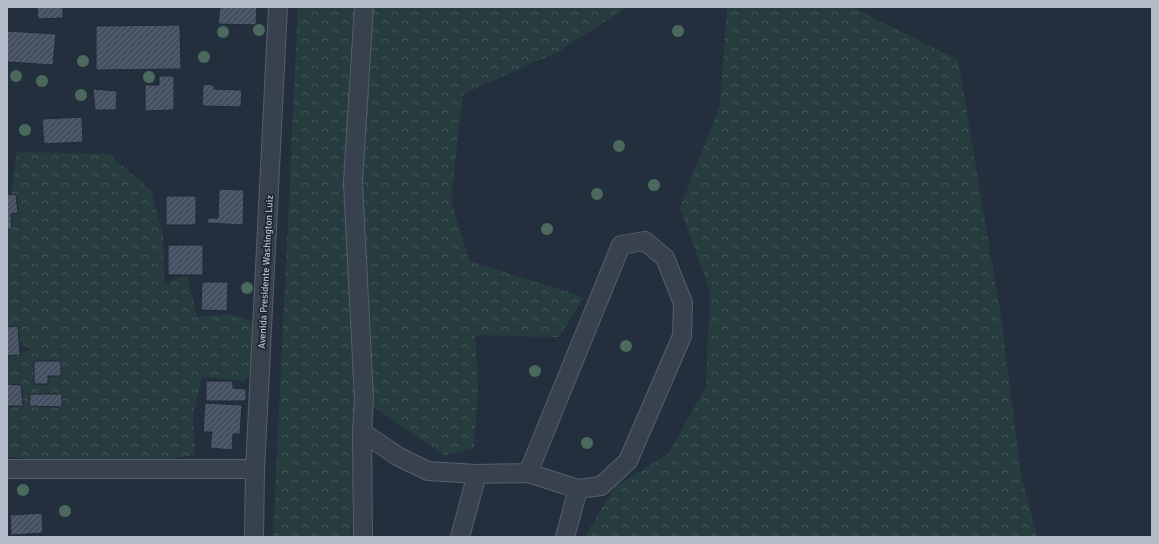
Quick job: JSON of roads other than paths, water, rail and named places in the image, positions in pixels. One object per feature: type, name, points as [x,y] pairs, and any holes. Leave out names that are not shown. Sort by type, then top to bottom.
[{"type":"street","name":"Avenida Presidente Washington Luiz","points":[[254,537],[255,470],[278,7]]},
{"type":"street","points":[[363,537],[362,432],[364,399],[353,182],[364,7]]},
{"type":"street","points":[[362,432],[399,457],[428,471],[477,474],[528,473],[578,489],[601,486],[628,461],[682,336],[683,303],[665,258],[644,240],[621,245],[528,473]]},
{"type":"street","points":[[7,469],[255,470]]},
{"type":"street","points":[[460,537],[477,474]]},
{"type":"street","points":[[565,537],[578,489]]}]
